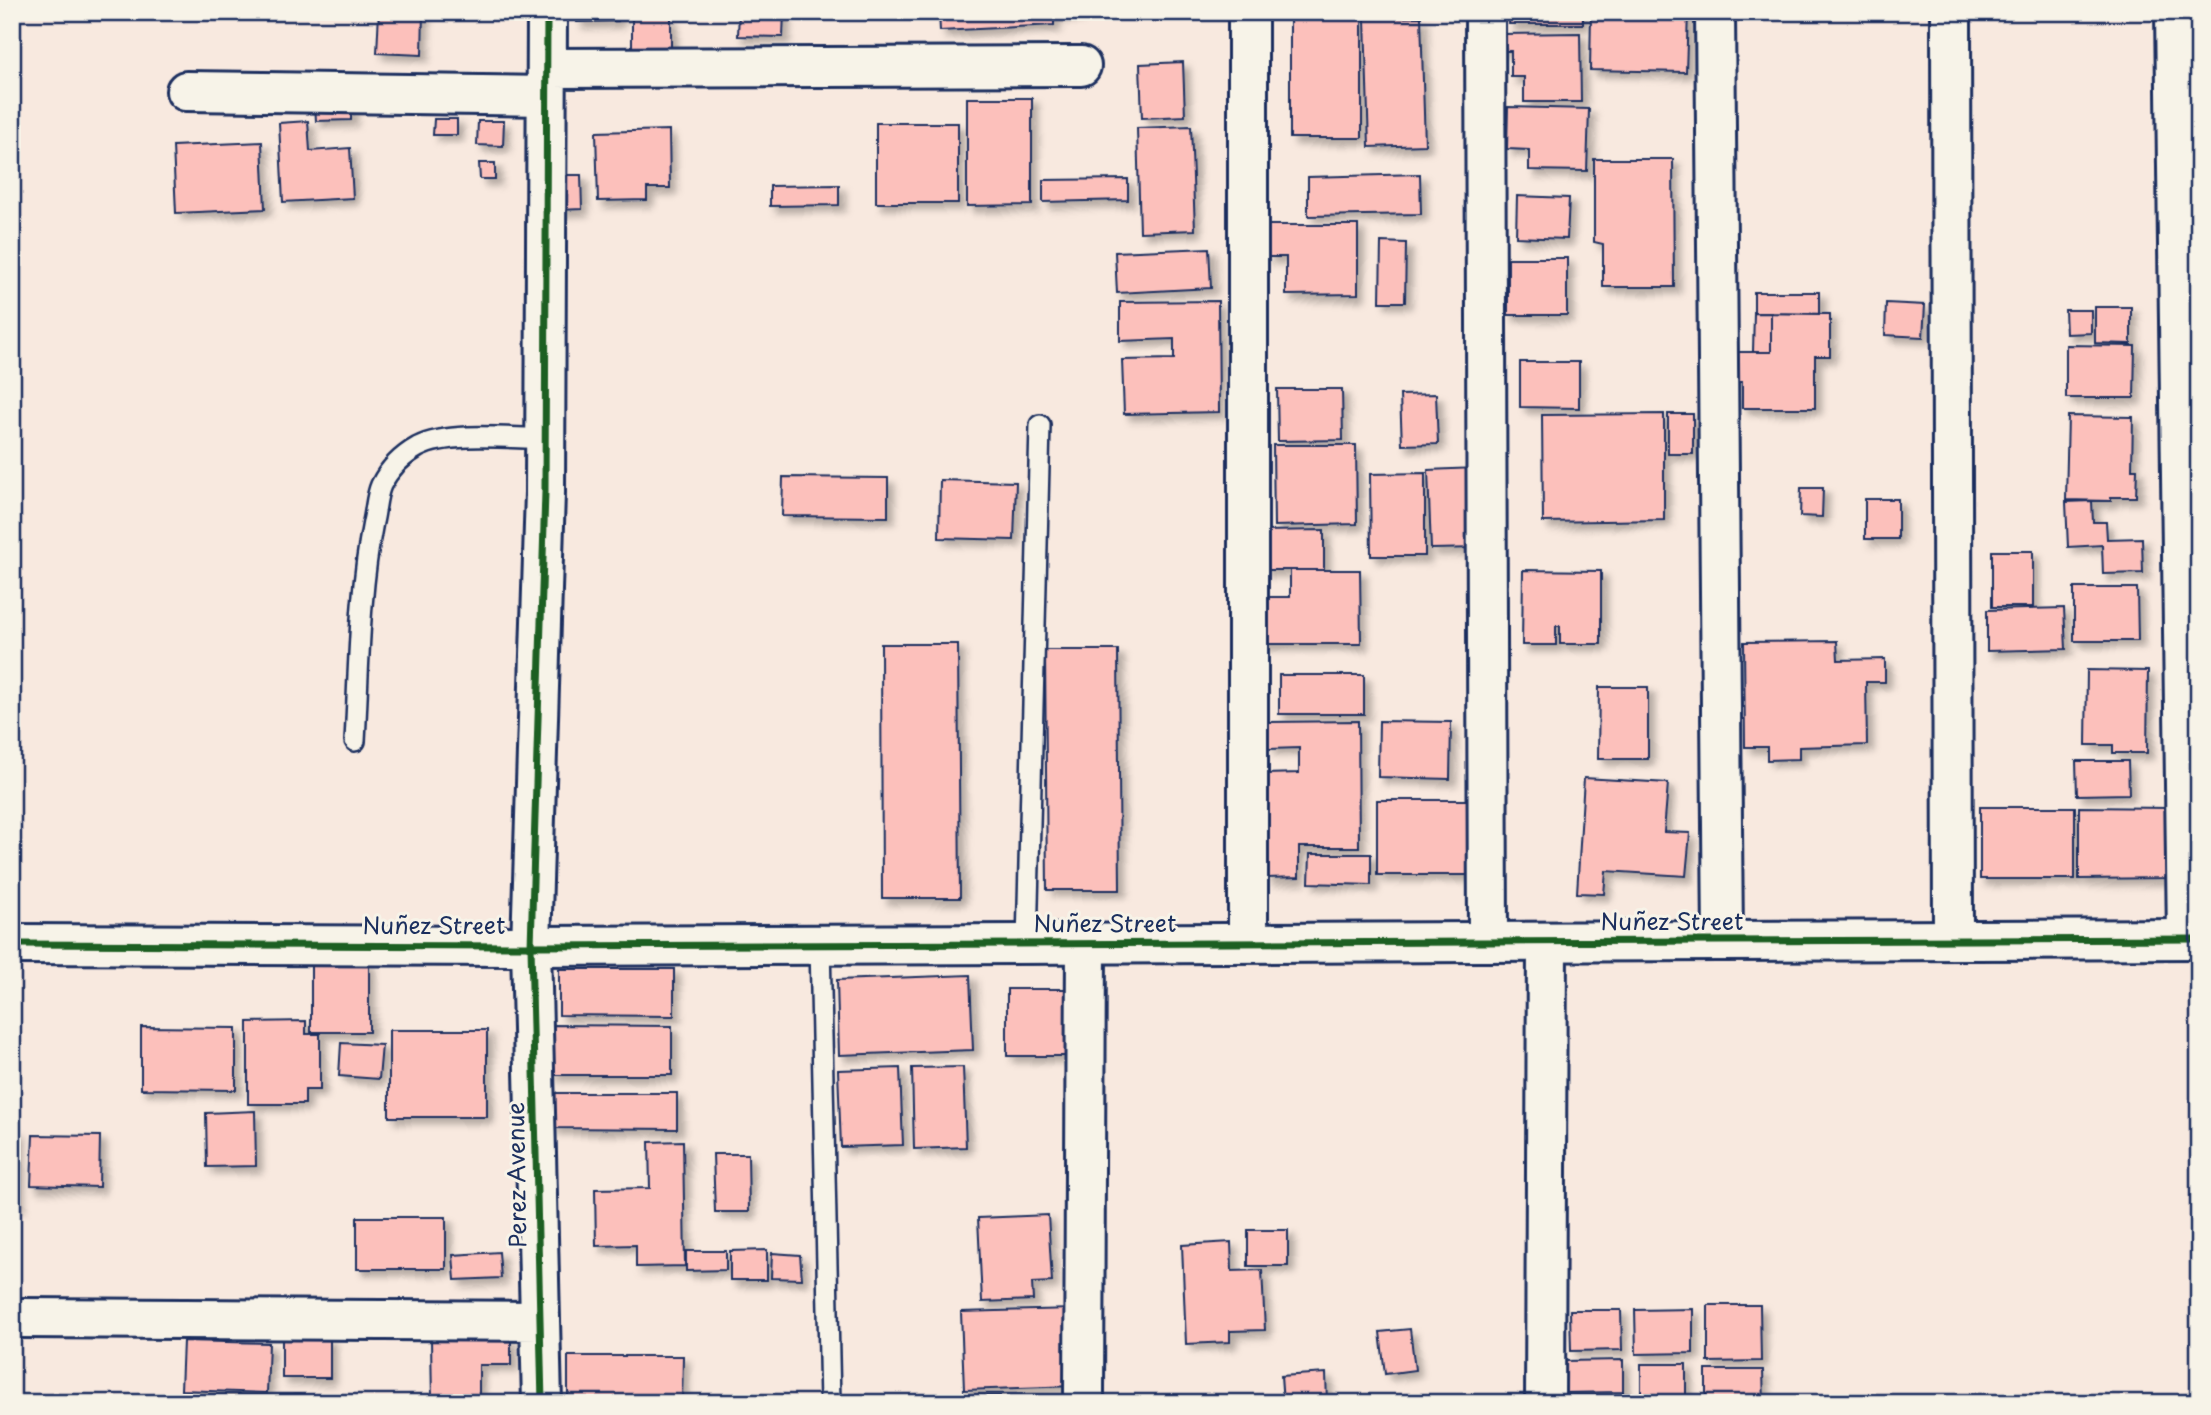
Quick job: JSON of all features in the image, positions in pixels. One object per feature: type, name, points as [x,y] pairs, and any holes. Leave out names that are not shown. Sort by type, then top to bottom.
[{"type":"street","name":"Perez Avenue","points":[[542,1403],[531,946],[545,439],[547,12]]},
{"type":"street","points":[[1248,12],[1248,942]]},
{"type":"street","points":[[1485,12],[1488,942]]},
{"type":"street","points":[[1715,12],[1723,941]]},
{"type":"street","points":[[1951,12],[1953,940]]},
{"type":"street","points":[[2175,12],[2193,939]]},
{"type":"street","points":[[186,91],[1081,66]]},
{"type":"street","name":"Nuñez Street","points":[[12,944],[531,946],[2193,939]]},
{"type":"street","points":[[1545,1403],[1547,942]]},
{"type":"street","points":[[1084,1397],[1086,943]]},
{"type":"street","points":[[22,1318],[540,1321]]},
{"type":"lane","points":[[1027,944],[1040,425]]},
{"type":"lane","points":[[355,741],[361,623],[369,544],[380,487],[395,464],[418,447],[438,440],[545,439]]},
{"type":"lane","points":[[820,944],[830,1403]]},
{"type":"building","points":[[379,12],[423,12],[422,55],[377,53]]},
{"type":"building","points":[[576,12],[641,12],[618,13],[618,21],[577,22]]},
{"type":"building","points":[[739,12],[784,12],[783,37],[738,36]]},
{"type":"building","points":[[939,12],[1077,14],[1054,15],[1054,25],[940,31]]},
{"type":"building","points":[[1510,12],[1583,12],[1583,24],[1509,24]]},
{"type":"building","points":[[1591,12],[1688,12],[1686,72],[1590,70]]},
{"type":"building","points":[[632,17],[671,17],[671,49],[632,49]]},
{"type":"building","points":[[1421,17],[1425,145],[1369,147],[1365,19]]},
{"type":"building","points":[[1290,18],[1362,18],[1362,138],[1290,138]]},
{"type":"building","points":[[2196,31],[2199,31],[2199,53],[2196,53]]},
{"type":"building","points":[[1580,33],[1581,102],[1524,102],[1524,77],[1511,77],[1511,51],[1502,51],[1502,34]]},
{"type":"building","points":[[1183,62],[1185,116],[1142,118],[1140,64]]},
{"type":"building","points":[[967,98],[1032,98],[1032,205],[967,206]]},
{"type":"building","points":[[351,103],[351,120],[316,121],[315,104]]},
{"type":"building","points":[[1508,107],[1589,109],[1587,171],[1529,170],[1529,150],[1507,149]]},
{"type":"building","points":[[434,119],[457,119],[457,135],[433,135]]},
{"type":"building","points":[[308,121],[310,151],[350,148],[353,198],[283,202],[279,123]]},
{"type":"building","points":[[478,121],[504,121],[503,146],[477,145]]},
{"type":"building","points":[[876,123],[958,123],[958,203],[876,203]]},
{"type":"building","points":[[1191,126],[1195,230],[1140,232],[1137,128]]},
{"type":"building","points":[[669,130],[670,188],[647,188],[647,200],[598,201],[596,132]]},
{"type":"building","points":[[262,142],[265,209],[176,213],[173,146]]},
{"type":"building","points":[[1594,159],[1673,159],[1674,287],[1603,287],[1603,244],[1594,242]]},
{"type":"building","points":[[479,163],[495,163],[495,179],[480,179]]},
{"type":"building","points":[[1420,174],[1421,214],[1308,216],[1308,177]]},
{"type":"building","points":[[559,175],[581,175],[582,209],[559,210]]},
{"type":"building","points":[[1128,179],[1128,200],[1043,202],[1043,180]]},
{"type":"building","points":[[839,185],[839,205],[770,206],[770,186]]},
{"type":"building","points":[[1517,196],[1569,198],[1567,239],[1516,237]]},
{"type":"building","points":[[1267,225],[1358,225],[1358,294],[1286,295],[1286,257],[1267,257]]},
{"type":"building","points":[[1381,242],[1406,243],[1405,302],[1380,302]]},
{"type":"building","points":[[1209,248],[1211,288],[1117,293],[1115,252]]},
{"type":"building","points":[[1508,258],[1567,258],[1567,315],[1508,315]]},
{"type":"building","points":[[1754,292],[1819,292],[1819,314],[1754,313]]},
{"type":"building","points":[[1218,301],[1219,412],[1124,414],[1122,360],[1174,359],[1174,339],[1120,341],[1120,302]]},
{"type":"building","points":[[1886,303],[1925,305],[1923,337],[1885,335]]},
{"type":"building","points":[[2095,307],[2131,307],[2131,344],[2095,343]]},
{"type":"building","points":[[2065,310],[2091,310],[2091,333],[2066,334]]},
{"type":"building","points":[[1754,313],[1771,313],[1771,352],[1753,352]]},
{"type":"building","points":[[1771,313],[1830,314],[1830,356],[1815,356],[1815,408],[1742,408],[1742,382],[1735,382],[1735,352],[1771,352]]},
{"type":"building","points":[[2066,345],[2135,346],[2134,398],[2066,398]]},
{"type":"building","points":[[1520,362],[1579,362],[1579,408],[1520,407]]},
{"type":"building","points":[[1277,389],[1342,389],[1343,440],[1278,441]]},
{"type":"building","points":[[1436,394],[1438,444],[1402,445],[1400,395]]},
{"type":"building","points":[[1664,414],[1664,520],[1543,522],[1542,415]]},
{"type":"building","points":[[1668,414],[1693,414],[1693,454],[1668,454]]},
{"type":"building","points":[[2068,416],[2133,417],[2132,469],[2137,469],[2136,497],[2111,497],[2111,501],[2066,500]]},
{"type":"building","points":[[1273,445],[1356,445],[1357,524],[1274,526]]},
{"type":"building","points":[[1476,468],[1479,548],[1431,549],[1428,470]]},
{"type":"building","points":[[1425,473],[1425,556],[1371,556],[1370,474]]},
{"type":"building","points":[[783,477],[888,478],[888,517],[782,516]]},
{"type":"building","points":[[940,480],[1016,482],[1014,540],[939,538]]},
{"type":"building","points":[[1801,488],[1823,488],[1822,517],[1800,516]]},
{"type":"building","points":[[1865,499],[1898,499],[1898,539],[1865,539]]},
{"type":"building","points":[[2092,501],[2093,522],[2106,522],[2107,539],[2142,538],[2143,573],[2103,574],[2102,545],[2068,547],[2066,502]]},
{"type":"building","points":[[1324,530],[1324,570],[1263,570],[1263,531]]},
{"type":"building","points":[[1992,551],[2033,551],[2033,607],[1992,607]]},
{"type":"building","points":[[1290,570],[1360,570],[1361,644],[1257,644],[1256,597],[1290,597]]},
{"type":"building","points":[[1523,570],[1601,571],[1601,644],[1560,644],[1560,626],[1556,626],[1556,645],[1522,645]]},
{"type":"building","points":[[2074,588],[2137,588],[2138,641],[2074,641]]},
{"type":"building","points":[[2064,608],[2066,649],[1987,651],[1987,610]]},
{"type":"building","points":[[1837,641],[1838,660],[1885,659],[1885,682],[1866,682],[1867,745],[1799,747],[1799,759],[1767,760],[1767,747],[1745,747],[1744,642]]},
{"type":"building","points":[[881,644],[958,644],[960,898],[882,898]]},
{"type":"building","points":[[1045,650],[1118,650],[1120,890],[1047,890]]},
{"type":"building","points":[[2087,670],[2148,671],[2147,753],[2113,753],[2113,745],[2086,745]]},
{"type":"building","points":[[1279,675],[1364,675],[1364,714],[1279,714]]},
{"type":"building","points":[[1599,687],[1648,687],[1648,759],[1598,759]]},
{"type":"building","points":[[1358,721],[1359,847],[1299,847],[1299,877],[1266,878],[1265,774],[1299,773],[1299,748],[1269,749],[1269,722]]},
{"type":"building","points":[[1379,721],[1451,722],[1450,779],[1378,777]]},
{"type":"building","points":[[2076,761],[2128,761],[2129,794],[2077,795]]},
{"type":"building","points":[[1584,778],[1668,783],[1664,832],[1690,833],[1686,876],[1606,871],[1604,894],[1577,893]]},
{"type":"building","points":[[1377,800],[1473,800],[1473,875],[1377,875]]},
{"type":"building","points":[[1980,807],[2075,807],[2075,879],[1980,879]]},
{"type":"building","points":[[2079,807],[2169,808],[2169,878],[2079,879]]},
{"type":"building","points":[[1310,854],[1371,854],[1371,885],[1309,883]]},
{"type":"building","points":[[311,962],[369,962],[369,1032],[311,1032]]},
{"type":"building","points":[[559,969],[674,969],[674,1016],[559,1015]]},
{"type":"building","points":[[970,975],[973,1050],[839,1055],[837,980]]},
{"type":"building","points":[[1007,989],[1085,989],[1086,1056],[1007,1056]]},
{"type":"building","points":[[306,1021],[306,1034],[320,1034],[320,1090],[305,1090],[305,1104],[248,1104],[248,1022]]},
{"type":"building","points":[[553,1025],[672,1026],[672,1075],[552,1075]]},
{"type":"building","points":[[141,1027],[236,1028],[236,1090],[141,1089]]},
{"type":"building","points":[[389,1030],[487,1030],[487,1117],[389,1117]]},
{"type":"building","points":[[341,1043],[382,1045],[379,1079],[339,1076]]},
{"type":"building","points":[[963,1067],[966,1147],[914,1149],[912,1068]]},
{"type":"building","points":[[900,1068],[903,1145],[841,1147],[838,1070]]},
{"type":"building","points":[[552,1093],[677,1093],[677,1129],[552,1128]]},
{"type":"building","points":[[255,1111],[256,1166],[207,1167],[206,1113]]},
{"type":"building","points":[[12,1131],[19,1131],[18,1205],[12,1205]]},
{"type":"building","points":[[33,1135],[100,1136],[99,1187],[31,1185]]},
{"type":"building","points":[[683,1141],[685,1266],[636,1267],[636,1245],[596,1246],[595,1189],[650,1188],[649,1142]]},
{"type":"building","points":[[713,1154],[748,1154],[749,1212],[715,1212]]},
{"type":"building","points":[[1048,1215],[1052,1282],[1032,1283],[1033,1300],[982,1302],[978,1218]]},
{"type":"building","points":[[357,1217],[446,1217],[446,1269],[357,1269]]},
{"type":"building","points":[[1248,1230],[1288,1230],[1288,1266],[1248,1266]]},
{"type":"building","points":[[1231,1242],[1232,1271],[1262,1270],[1265,1330],[1230,1331],[1230,1342],[1186,1344],[1182,1245]]},
{"type":"building","points":[[767,1250],[767,1280],[730,1280],[730,1251]]},
{"type":"building","points":[[686,1251],[726,1251],[726,1270],[686,1271]]},
{"type":"building","points":[[499,1252],[501,1278],[455,1280],[453,1255]]},
{"type":"building","points":[[772,1253],[800,1255],[802,1279],[771,1278]]},
{"type":"building","points":[[1708,1305],[1760,1305],[1761,1361],[1708,1362]]},
{"type":"building","points":[[1072,1309],[1074,1386],[964,1390],[961,1312]]},
{"type":"building","points":[[1693,1309],[1693,1353],[1636,1354],[1635,1310]]},
{"type":"building","points":[[1570,1310],[1621,1310],[1622,1350],[1571,1351]]},
{"type":"building","points":[[1410,1329],[1415,1370],[1385,1374],[1380,1332]]},
{"type":"building","points":[[282,1338],[330,1338],[330,1378],[282,1378]]},
{"type":"building","points":[[431,1338],[511,1338],[511,1365],[479,1365],[479,1403],[432,1403]]},
{"type":"building","points":[[183,1341],[269,1343],[267,1393],[181,1390]]},
{"type":"building","points":[[568,1356],[683,1356],[682,1403],[568,1403]]},
{"type":"building","points":[[1623,1360],[1623,1392],[1564,1393],[1564,1361]]},
{"type":"building","points":[[1641,1364],[1686,1364],[1686,1403],[1641,1403]]},
{"type":"building","points":[[1706,1370],[1763,1370],[1764,1403],[1706,1403]]},
{"type":"building","points":[[1326,1373],[1327,1403],[1283,1403],[1281,1376]]},
{"type":"building","points":[[294,1395],[318,1396],[318,1403],[293,1403]]},
{"type":"building","points":[[971,1396],[1000,1396],[1000,1403],[971,1403]]},
{"type":"building","points":[[1562,1402],[1636,1403],[1562,1403]]},
{"type":"cycle path","points":[[542,1403],[531,946],[545,492],[547,12]]},
{"type":"cycle path","points":[[12,944],[531,946],[2199,939]]}]
